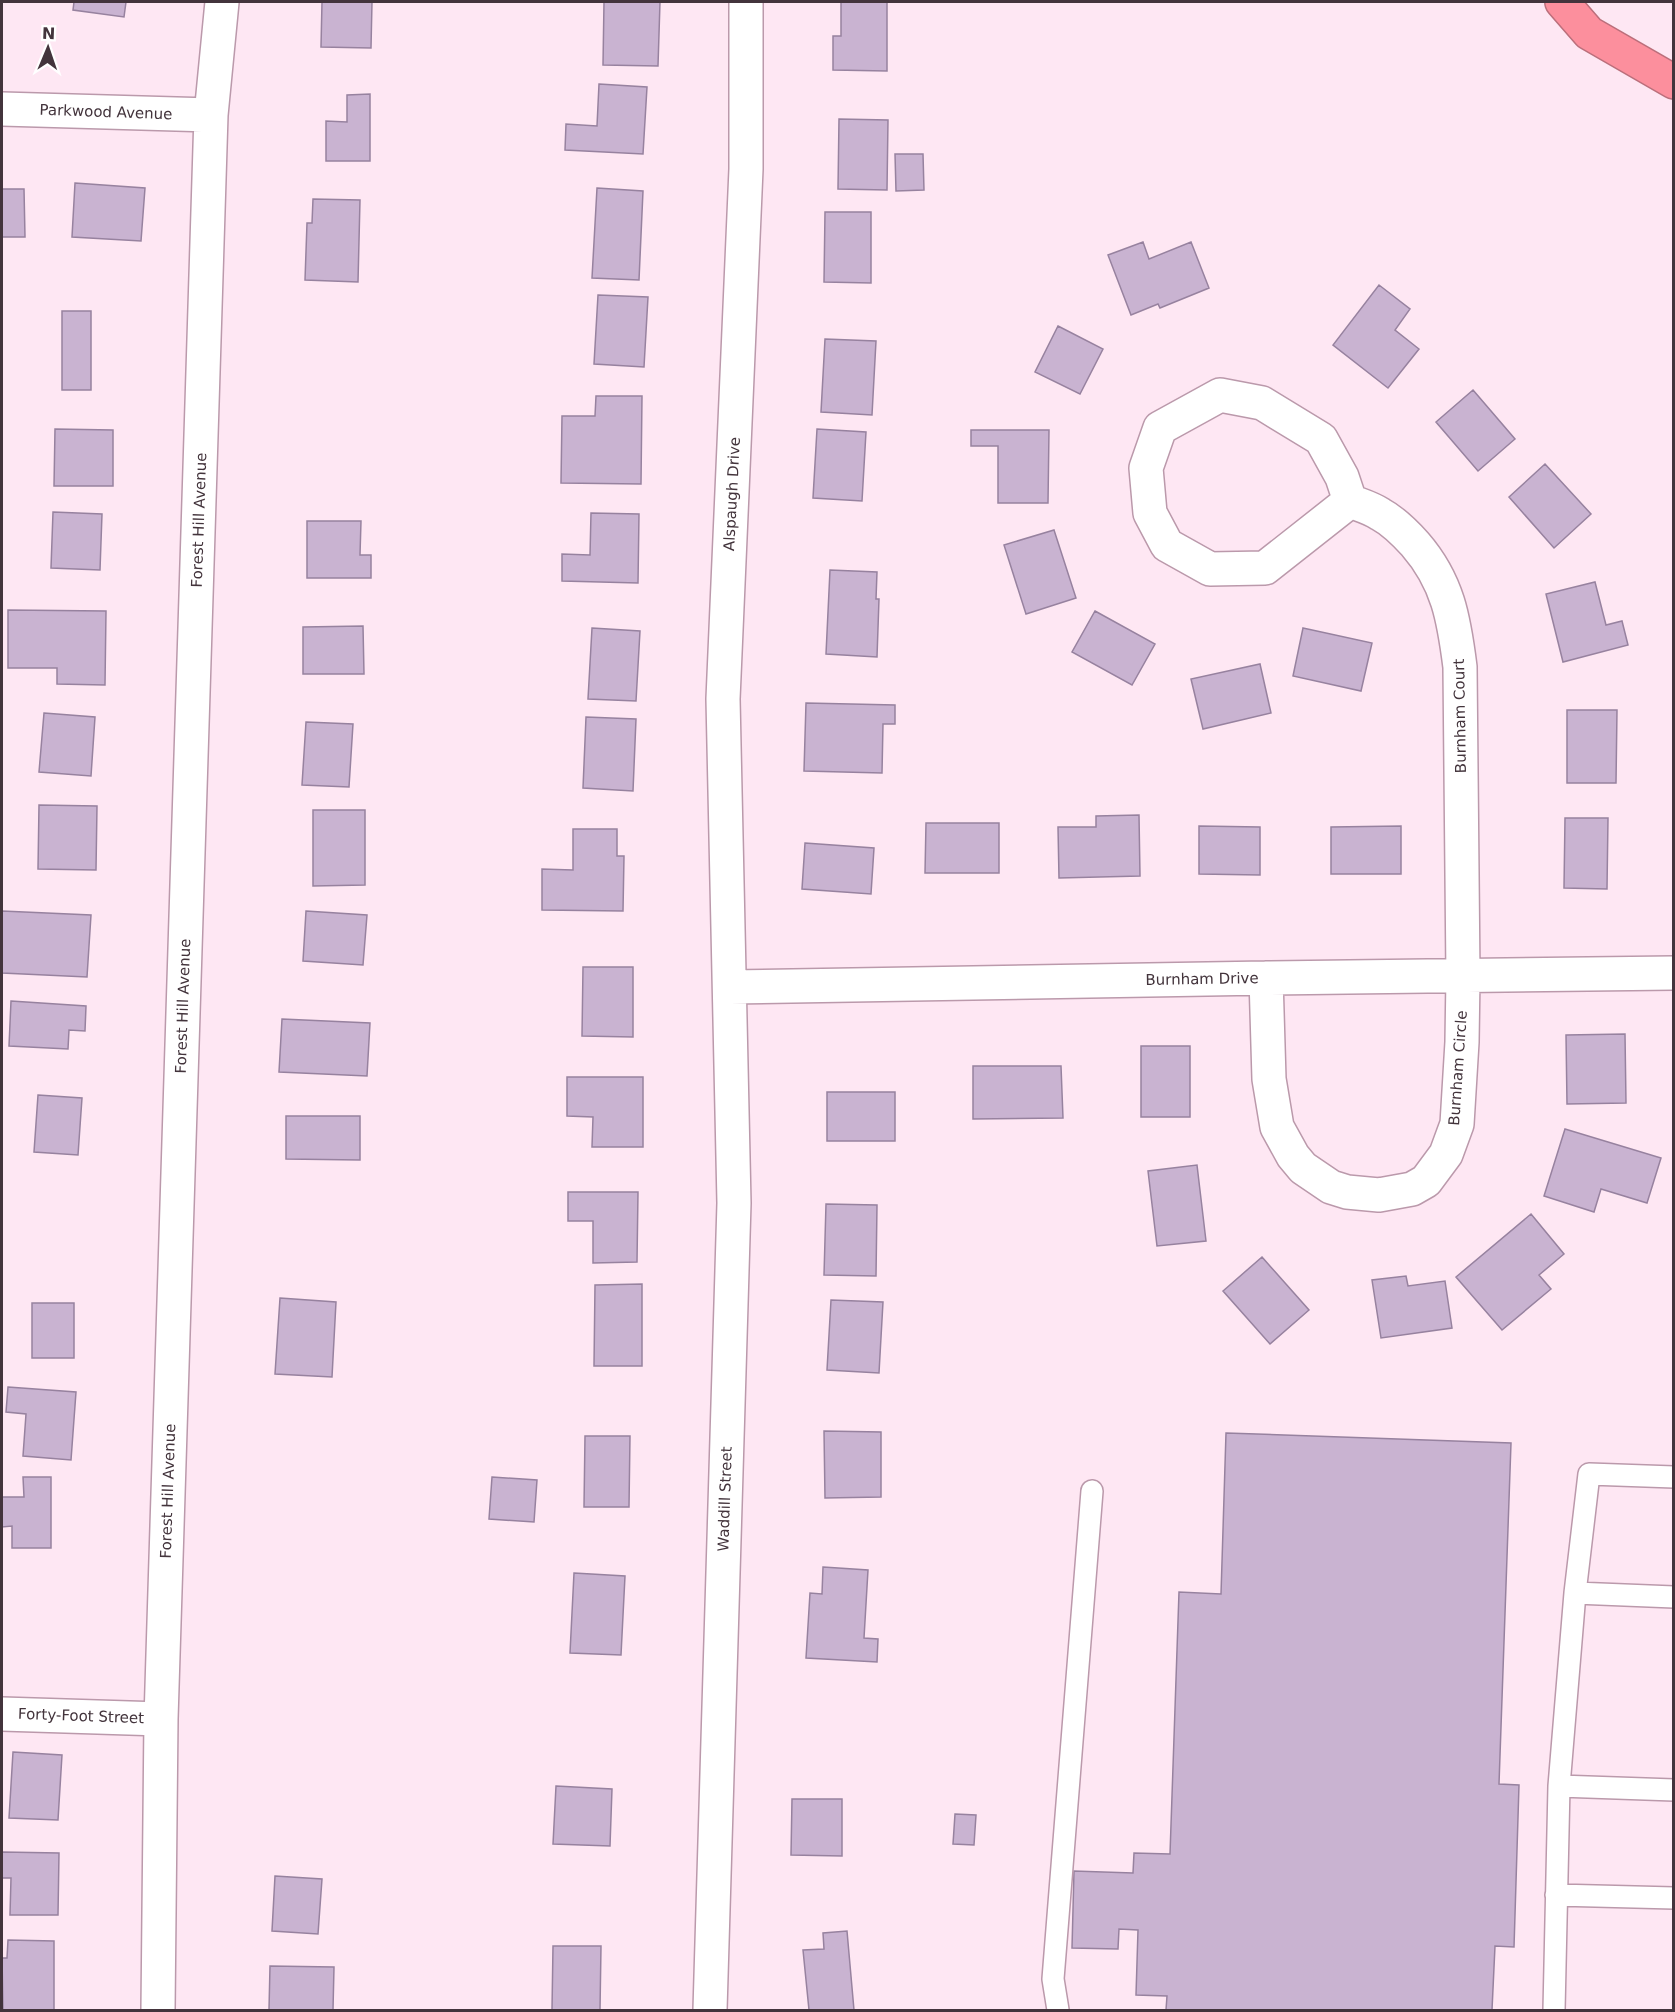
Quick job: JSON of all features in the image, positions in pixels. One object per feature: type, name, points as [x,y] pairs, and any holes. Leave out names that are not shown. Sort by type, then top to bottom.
[{"type":"highway","points":[[1562,2],[1589,33],[1674,82]]},
{"type":"street","name":"Forest Hill Avenue","points":[[158,2010],[161,1719],[211,115],[222,2]]},
{"type":"street","name":"Alspaugh Drive","points":[[730,987],[723,699],[746,169],[746,2]]},
{"type":"street","name":"Parkwood Avenue","points":[[2,108],[211,115]]},
{"type":"street","points":[[1220,395],[1262,403],[1321,438],[1342,477],[1350,501],[1265,568],[1210,569],[1167,545],[1150,513],[1146,468],[1160,428],[1220,395]]},
{"type":"street","name":"Burnham Court","points":[[1350,501],[1380,514],[1406,535],[1428,559],[1444,588],[1454,619],[1460,667],[1463,977]]},
{"type":"street","name":"Burnham Drive","points":[[730,987],[1674,973]]},
{"type":"street","name":"Burnham Circle","points":[[1266,978],[1269,1079],[1277,1127],[1293,1156],[1303,1168],[1332,1187],[1347,1192],[1379,1195],[1412,1189],[1425,1181],[1446,1154],[1457,1124],[1463,977]]},
{"type":"street","name":"Waddill Street","points":[[710,2010],[734,1203],[730,987]]},
{"type":"street","name":"Forty-Foot Street","points":[[2,1714],[161,1719]]},
{"type":"lane","points":[[1554,2010],[1559,1786],[1575,1593],[1589,1474],[1674,1477]]},
{"type":"lane","points":[[1058,2010],[1053,1979],[1092,1491]]},
{"type":"lane","points":[[1575,1593],[1674,1597]]},
{"type":"lane","points":[[1559,1786],[1674,1790]]},
{"type":"lane","points":[[1556,1895],[1674,1898]]},
{"type":"building","points":[[74,2],[126,2],[124,17],[73,10]]},
{"type":"building","points":[[322,2],[372,2],[371,48],[321,47]]},
{"type":"building","points":[[604,2],[660,2],[658,66],[603,65]]},
{"type":"building","points":[[841,2],[887,2],[887,71],[833,70],[833,36],[841,36]]},
{"type":"building","points":[[599,84],[647,87],[643,154],[565,150],[566,124],[597,126]]},
{"type":"building","points":[[370,94],[370,161],[326,161],[326,121],[347,122],[347,95]]},
{"type":"building","points":[[839,119],[888,120],[887,190],[838,189]]},
{"type":"building","points":[[895,154],[923,154],[924,190],[896,191]]},
{"type":"building","points":[[75,183],[145,188],[141,241],[72,237]]},
{"type":"building","points":[[597,188],[643,191],[639,280],[592,278]]},
{"type":"building","points":[[2,189],[24,189],[25,237],[2,237]]},
{"type":"building","points":[[313,199],[360,200],[358,282],[305,280],[307,223],[312,223]]},
{"type":"building","points":[[825,212],[871,212],[871,283],[824,282]]},
{"type":"building","points":[[1143,242],[1149,259],[1191,242],[1209,288],[1160,308],[1158,304],[1131,315],[1108,255]]},
{"type":"building","points":[[1379,285],[1410,309],[1395,330],[1419,349],[1388,388],[1333,345]]},
{"type":"building","points":[[598,295],[648,297],[644,367],[594,364]]},
{"type":"building","points":[[62,311],[91,311],[91,390],[62,390]]},
{"type":"building","points":[[1058,326],[1103,349],[1080,394],[1035,372]]},
{"type":"building","points":[[825,339],[876,341],[872,415],[821,412]]},
{"type":"building","points":[[1473,390],[1515,439],[1478,471],[1436,422]]},
{"type":"building","points":[[596,396],[642,396],[641,484],[561,483],[562,416],[595,416]]},
{"type":"building","points":[[55,429],[113,430],[113,486],[54,486]]},
{"type":"building","points":[[817,429],[866,432],[862,501],[813,498]]},
{"type":"building","points":[[971,430],[1049,430],[1048,503],[998,503],[998,446],[971,446]]},
{"type":"building","points":[[1545,464],[1591,514],[1554,548],[1509,497]]},
{"type":"building","points":[[53,512],[102,514],[100,570],[51,568]]},
{"type":"building","points":[[591,513],[639,514],[638,583],[562,581],[562,554],[590,555]]},
{"type":"building","points":[[307,521],[361,521],[360,555],[371,555],[371,578],[307,578]]},
{"type":"building","points":[[1054,530],[1076,598],[1026,614],[1004,545]]},
{"type":"building","points":[[830,570],[877,572],[876,599],[879,599],[877,657],[826,654]]},
{"type":"building","points":[[1595,582],[1606,625],[1622,621],[1628,645],[1563,662],[1546,594]]},
{"type":"building","points":[[8,610],[106,611],[105,685],[57,684],[57,668],[8,668]]},
{"type":"building","points":[[1095,611],[1155,644],[1132,685],[1072,652]]},
{"type":"building","points":[[363,626],[364,674],[303,674],[303,627]]},
{"type":"building","points":[[592,628],[640,631],[636,701],[588,699]]},
{"type":"building","points":[[1303,628],[1372,643],[1361,691],[1293,676]]},
{"type":"building","points":[[1260,664],[1271,713],[1203,729],[1191,679]]},
{"type":"building","points":[[806,703],[895,705],[895,724],[883,724],[882,773],[804,771]]},
{"type":"building","points":[[1567,710],[1617,710],[1616,783],[1567,783]]},
{"type":"building","points":[[44,713],[95,717],[91,776],[39,772]]},
{"type":"building","points":[[586,717],[636,719],[633,791],[583,788]]},
{"type":"building","points":[[306,722],[353,724],[349,787],[302,785]]},
{"type":"building","points":[[39,805],[97,806],[96,870],[38,869]]},
{"type":"building","points":[[313,810],[365,810],[365,885],[313,886]]},
{"type":"building","points":[[1139,815],[1140,876],[1059,878],[1058,827],[1096,827],[1096,816]]},
{"type":"building","points":[[1565,818],[1608,818],[1607,889],[1564,888]]},
{"type":"building","points":[[926,823],[999,823],[999,873],[925,873]]},
{"type":"building","points":[[1199,826],[1260,827],[1260,875],[1199,874]]},
{"type":"building","points":[[1401,826],[1401,874],[1331,874],[1331,827]]},
{"type":"building","points":[[573,829],[617,829],[617,856],[624,856],[623,911],[542,910],[542,869],[573,870]]},
{"type":"building","points":[[805,843],[874,848],[871,894],[802,889]]},
{"type":"building","points":[[2,911],[91,915],[87,977],[2,973]]},
{"type":"building","points":[[306,911],[367,915],[363,965],[303,961]]},
{"type":"building","points":[[583,967],[633,967],[633,1037],[582,1036]]},
{"type":"building","points":[[11,1001],[86,1006],[85,1031],[69,1030],[68,1049],[9,1046]]},
{"type":"building","points":[[282,1019],[370,1023],[367,1076],[279,1072]]},
{"type":"building","points":[[1625,1034],[1626,1103],[1567,1104],[1566,1035]]},
{"type":"building","points":[[1141,1046],[1190,1046],[1190,1117],[1141,1117]]},
{"type":"building","points":[[973,1066],[1061,1066],[1063,1118],[973,1119]]},
{"type":"building","points":[[567,1077],[643,1077],[643,1147],[592,1147],[593,1117],[567,1116]]},
{"type":"building","points":[[827,1092],[895,1092],[895,1141],[827,1141]]},
{"type":"building","points":[[38,1095],[82,1098],[78,1155],[34,1152]]},
{"type":"building","points":[[286,1116],[360,1116],[360,1160],[286,1159]]},
{"type":"building","points":[[1565,1129],[1661,1158],[1647,1203],[1601,1189],[1594,1212],[1544,1196]]},
{"type":"building","points":[[1197,1165],[1206,1241],[1157,1246],[1148,1171]]},
{"type":"building","points":[[568,1192],[638,1192],[637,1262],[593,1263],[593,1221],[568,1221]]},
{"type":"building","points":[[826,1204],[877,1205],[876,1276],[824,1275]]},
{"type":"building","points":[[1531,1214],[1564,1254],[1539,1275],[1551,1289],[1502,1330],[1456,1277]]},
{"type":"building","points":[[1262,1257],[1309,1310],[1270,1344],[1223,1291]]},
{"type":"building","points":[[1406,1276],[1408,1286],[1445,1281],[1452,1328],[1381,1338],[1372,1280]]},
{"type":"building","points":[[642,1284],[642,1366],[594,1366],[595,1285]]},
{"type":"building","points":[[280,1298],[336,1302],[332,1377],[275,1374]]},
{"type":"building","points":[[831,1300],[883,1302],[879,1373],[827,1370]]},
{"type":"building","points":[[32,1303],[74,1303],[74,1358],[32,1358]]},
{"type":"building","points":[[8,1387],[76,1392],[71,1460],[23,1456],[26,1414],[6,1412]]},
{"type":"building","points":[[824,1431],[881,1432],[881,1497],[825,1498]]},
{"type":"building","points":[[1226,1433],[1511,1443],[1499,1784],[1519,1785],[1514,1947],[1495,1946],[1492,2010],[1166,2010],[1167,1996],[1136,1995],[1138,1930],[1119,1929],[1118,1949],[1072,1948],[1074,1871],[1133,1873],[1134,1853],[1170,1854],[1179,1592],[1221,1594]]},
{"type":"building","points":[[585,1436],[630,1436],[629,1507],[584,1507]]},
{"type":"building","points":[[23,1477],[51,1477],[51,1548],[12,1548],[12,1526],[2,1527],[2,1497],[24,1497]]},
{"type":"building","points":[[492,1477],[537,1480],[534,1522],[489,1519]]},
{"type":"building","points":[[823,1567],[868,1570],[864,1638],[878,1639],[877,1662],[806,1658],[810,1593],[822,1594]]},
{"type":"building","points":[[574,1573],[625,1576],[621,1655],[570,1653]]},
{"type":"building","points":[[13,1752],[62,1755],[58,1820],[9,1818]]},
{"type":"building","points":[[556,1786],[612,1789],[610,1846],[553,1844]]},
{"type":"building","points":[[792,1799],[842,1799],[842,1856],[791,1855]]},
{"type":"building","points":[[955,1814],[976,1815],[974,1845],[953,1844]]},
{"type":"building","points":[[2,1852],[59,1853],[58,1915],[10,1915],[11,1878],[2,1878]]},
{"type":"building","points":[[275,1876],[322,1879],[318,1934],[272,1931]]},
{"type":"building","points":[[847,1931],[854,2010],[809,2010],[803,1950],[824,1949],[823,1933]]},
{"type":"building","points":[[8,1940],[54,1941],[54,2010],[3,2010],[2,1958],[7,1958]]},
{"type":"building","points":[[553,1946],[601,1946],[600,2010],[552,2010]]},
{"type":"building","points":[[270,1966],[334,1967],[333,2010],[269,2010]]}]
